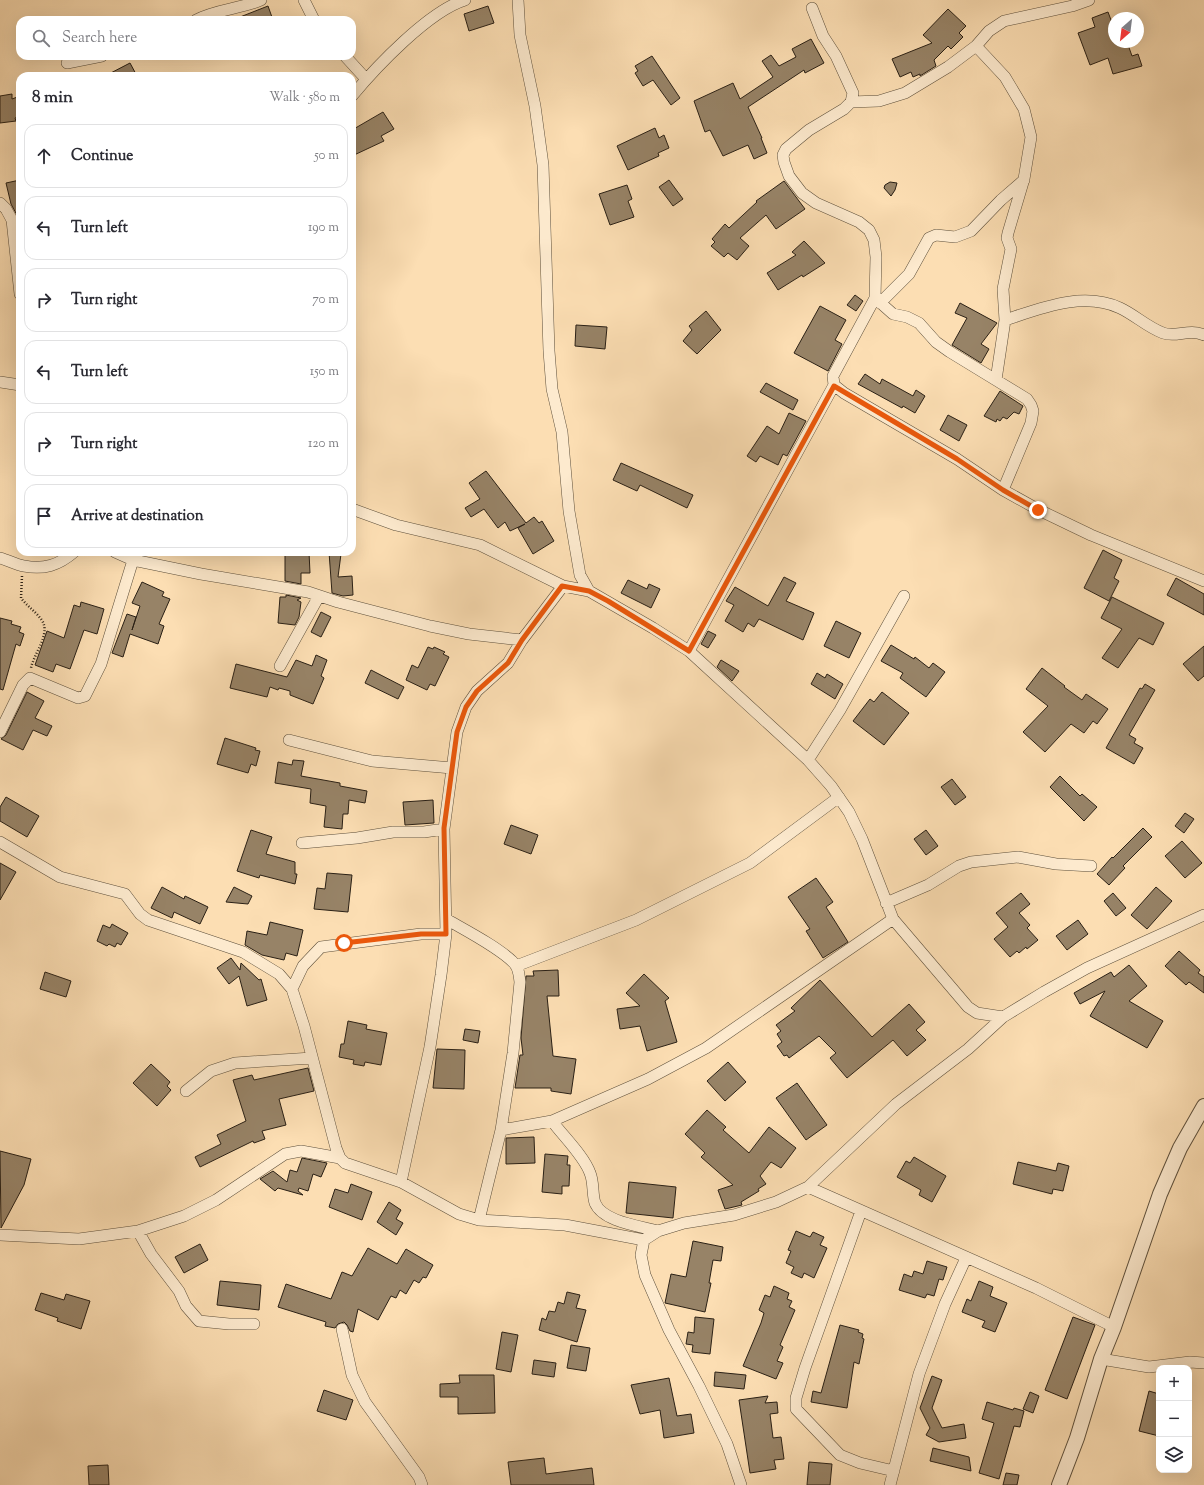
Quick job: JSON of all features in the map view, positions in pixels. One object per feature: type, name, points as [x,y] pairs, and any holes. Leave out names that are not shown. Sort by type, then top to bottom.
[{"type":"street","points":[[206,16],[218,11],[249,5],[261,0]]},
{"type":"street","points":[[304,0],[312,16]]},
{"type":"street","points":[[356,91],[400,44],[440,12],[465,0]]},
{"type":"street","points":[[518,0],[520,35],[535,106],[543,165],[549,351],[552,389],[562,432],[569,511],[580,575],[589,591]]},
{"type":"street","points":[[851,102],[879,101],[905,93],[948,67],[976,46],[989,31],[1004,21],[1072,6],[1089,0]]},
{"type":"street","points":[[812,8],[823,36],[846,76],[853,93],[851,102],[844,109],[794,141],[786,149],[783,155],[789,176],[802,193],[816,202],[859,222],[869,230],[874,240],[877,300],[893,314],[913,320],[950,352],[1027,399],[1031,404],[1031,423],[1003,490]]},
{"type":"street","points":[[976,46],[1005,77],[1024,109],[1031,137],[1024,179],[1012,214],[1007,238],[1011,249],[1003,289],[1005,320],[996,380]]},
{"type":"street","points":[[67,64],[84,60]]},
{"type":"street","points":[[349,60],[366,79]]},
{"type":"street","points":[[689,651],[834,386],[833,376],[877,300],[909,274],[929,238],[936,235],[955,237],[971,231],[1000,200],[1024,179]]},
{"type":"street","points":[[0,203],[6,209],[12,220],[16,257]]},
{"type":"street","points":[[1005,320],[1053,305],[1091,300],[1105,302],[1122,309],[1155,330],[1165,334],[1176,335],[1196,331],[1204,335]]},
{"type":"street","points":[[0,382],[16,384]]},
{"type":"street","points":[[834,386],[957,459],[1003,490],[1038,510],[1091,535],[1204,581]]},
{"type":"street","points":[[356,510],[396,525],[435,536],[480,545],[562,586],[589,591],[640,620],[689,651],[808,760],[839,797],[849,812],[862,839],[893,919],[968,1007],[977,1013],[1003,1017]]},
{"type":"street","points":[[0,558],[24,566],[47,567],[55,565],[68,556]]},
{"type":"street","points":[[124,556],[133,560],[201,574],[300,591],[430,626],[469,634],[522,640]]},
{"type":"street","points":[[0,732],[23,685],[30,678],[78,698],[85,696],[101,664],[133,560]]},
{"type":"street","points":[[401,1182],[430,1047],[446,934],[444,828],[457,732],[466,707],[477,691],[508,663],[522,640],[562,586]]},
{"type":"street","points":[[280,666],[318,596]]},
{"type":"street","points":[[808,760],[840,710],[904,596]]},
{"type":"street","points":[[289,740],[372,761],[452,768]]},
{"type":"street","points":[[516,966],[636,920],[750,863],[839,797]]},
{"type":"street","points":[[302,843],[357,838],[393,832],[424,832],[444,828]]},
{"type":"street","points":[[0,842],[60,877],[126,894],[140,914],[148,920],[243,952],[279,974],[292,989],[340,1158],[345,1163],[401,1182],[459,1214],[479,1220],[565,1225],[644,1240],[658,1231],[684,1223],[734,1214],[776,1202],[808,1187],[896,1104],[968,1049],[1003,1017],[1087,968],[1204,915]]},
{"type":"street","points":[[886,903],[928,885],[959,866],[971,862],[1018,858],[1056,864],[1091,866]]},
{"type":"street","points":[[446,919],[514,962],[519,971],[520,982],[513,1053],[501,1130],[479,1220]]},
{"type":"street","points":[[501,1130],[552,1121],[648,1079],[706,1048],[893,919]]},
{"type":"street","points":[[292,989],[303,966],[321,947],[413,935],[446,934]]},
{"type":"street","points":[[186,1091],[211,1071],[235,1063],[312,1058]]},
{"type":"street","points":[[1060,1485],[1077,1438],[1101,1359],[1114,1327],[1160,1194],[1180,1148],[1204,1106]]},
{"type":"street","points":[[552,1121],[584,1162],[590,1173],[596,1204],[603,1214],[612,1219],[658,1231]]},
{"type":"street","points":[[0,1235],[79,1239],[138,1231],[184,1216],[216,1200],[285,1154],[301,1151],[340,1158]]},
{"type":"street","points":[[808,1187],[1036,1288],[1114,1327]]},
{"type":"street","points":[[861,1210],[805,1368],[796,1398],[796,1409],[840,1455],[860,1463],[894,1471]]},
{"type":"street","points":[[138,1231],[151,1254],[179,1291],[186,1306],[199,1321],[229,1324],[254,1324]]},
{"type":"street","points":[[644,1240],[641,1255],[644,1275],[669,1330],[700,1386],[727,1444],[741,1485]]},
{"type":"street","points":[[890,1485],[919,1374],[945,1304],[966,1258]]},
{"type":"street","points":[[342,1329],[352,1375],[365,1402],[419,1477],[422,1485]]},
{"type":"street","points":[[1101,1359],[1149,1367],[1190,1362],[1204,1363]]},
{"type":"path","points":[[24,566],[21,580],[21,598],[44,625],[42,641],[33,659],[30,678]]},
{"type":"building","points":[[268,6],[272,16],[243,16]]},
{"type":"building","points":[[488,6],[494,23],[469,31],[464,14]]},
{"type":"building","points":[[948,9],[966,26],[959,33],[963,37],[951,49],[948,46],[934,60],[936,66],[920,76],[920,74],[913,77],[911,72],[900,77],[892,59],[932,43],[923,35]]},
{"type":"building","points":[[1108,12],[1108,48],[1129,48],[1132,56],[1138,54],[1142,66],[1113,74],[1108,58],[1090,65],[1078,33],[1095,27],[1092,18]]},
{"type":"building","points":[[811,39],[824,63],[805,73],[804,70],[748,107],[767,153],[754,159],[748,145],[723,156],[710,130],[705,132],[694,101],[733,83],[740,99],[773,77],[762,61],[771,55],[779,66],[796,57],[792,49]]},
{"type":"building","points":[[652,56],[680,98],[671,105],[653,80],[643,86],[635,73],[638,71],[635,66]]},
{"type":"building","points":[[130,63],[135,72],[113,72]]},
{"type":"building","points":[[12,94],[12,99],[16,98],[16,121],[0,123],[0,96]]},
{"type":"building","points":[[383,112],[394,129],[381,136],[384,141],[356,154],[356,128]]},
{"type":"building","points":[[655,128],[659,138],[664,135],[669,148],[658,153],[659,156],[628,170],[617,146]]},
{"type":"building","points":[[669,180],[683,199],[673,206],[659,187]]},
{"type":"building","points":[[16,181],[16,213],[11,204],[6,183]]},
{"type":"building","points":[[784,181],[805,209],[776,229],[766,215],[740,238],[749,246],[737,260],[728,253],[724,257],[711,246],[715,242],[712,239],[725,224],[729,228],[757,202],[756,201]]},
{"type":"building","points":[[890,182],[897,183],[891,196],[884,188],[885,185]]},
{"type":"building","points":[[627,185],[632,199],[628,201],[634,217],[610,225],[599,194]]},
{"type":"building","points":[[804,241],[825,263],[778,290],[767,273],[796,255],[792,252]]},
{"type":"building","points":[[855,295],[863,301],[856,311],[847,305]]},
{"type":"building","points":[[960,303],[997,323],[981,344],[989,349],[981,363],[952,345],[967,318],[955,313]]},
{"type":"building","points":[[820,306],[846,320],[835,340],[842,344],[828,371],[794,353]]},
{"type":"building","points":[[706,311],[721,330],[697,354],[683,341],[692,330],[689,326]]},
{"type":"building","points":[[576,325],[607,327],[605,349],[575,346]]},
{"type":"building","points":[[865,374],[880,384],[882,379],[913,396],[916,390],[925,396],[915,413],[903,406],[902,408],[858,384]]},
{"type":"building","points":[[766,383],[798,400],[793,410],[760,392]]},
{"type":"building","points":[[1000,391],[1023,406],[1019,414],[1014,412],[1007,419],[1003,417],[1000,421],[997,419],[996,422],[984,416]]},
{"type":"building","points":[[789,413],[806,421],[787,456],[783,454],[778,465],[760,456],[756,462],[747,456],[767,426],[779,434]]},
{"type":"building","points":[[948,415],[967,425],[959,441],[940,430]]},
{"type":"building","points":[[621,463],[693,495],[687,508],[640,485],[637,491],[613,480]]},
{"type":"building","points":[[486,471],[526,523],[534,517],[539,523],[542,521],[554,541],[533,554],[518,528],[525,524],[510,531],[505,522],[498,528],[484,509],[471,517],[465,508],[480,499],[469,483]]},
{"type":"building","points":[[1103,550],[1122,560],[1114,578],[1119,581],[1109,601],[1084,588]]},
{"type":"building","points":[[285,556],[309,556],[310,573],[301,573],[301,584],[285,581]]},
{"type":"building","points":[[329,556],[341,556],[338,577],[352,576],[353,595],[343,596],[332,593]]},
{"type":"building","points":[[784,577],[796,583],[786,601],[814,613],[803,640],[759,619],[754,627],[748,623],[743,632],[725,621],[734,605],[726,601],[735,587],[768,606]]},
{"type":"building","points":[[1176,578],[1204,594],[1204,615],[1167,595]]},
{"type":"building","points":[[628,580],[647,589],[649,584],[660,589],[651,608],[621,593]]},
{"type":"building","points":[[142,582],[164,592],[162,596],[170,599],[159,624],[164,626],[158,644],[130,634],[123,657],[112,653],[127,614],[136,617],[132,630],[140,606],[132,603]]},
{"type":"building","points":[[286,595],[301,598],[297,600],[301,602],[299,617],[295,625],[278,623],[280,597],[286,597]]},
{"type":"building","points":[[1112,597],[1164,623],[1153,645],[1139,638],[1118,668],[1102,658],[1122,629],[1101,618]]},
{"type":"building","points":[[81,602],[104,609],[97,634],[84,630],[70,669],[56,664],[53,672],[35,665],[47,631],[64,638],[74,605],[80,607]]},
{"type":"building","points":[[321,612],[331,617],[321,637],[311,632]]},
{"type":"building","points":[[0,618],[12,621],[11,624],[21,627],[19,632],[24,634],[20,646],[16,644],[3,690],[0,689]]},
{"type":"building","points":[[836,621],[861,633],[849,658],[824,646]]},
{"type":"building","points":[[708,631],[716,635],[708,648],[701,644]]},
{"type":"building","points":[[891,645],[914,659],[915,657],[929,668],[933,663],[945,672],[926,697],[900,678],[903,673],[881,661]]},
{"type":"building","points":[[1204,646],[1204,676],[1198,681],[1183,664]]},
{"type":"building","points":[[428,647],[433,649],[434,647],[445,652],[443,654],[449,657],[435,686],[430,684],[427,690],[406,680],[412,665],[418,668]]},
{"type":"building","points":[[316,655],[327,660],[321,676],[324,678],[313,704],[290,695],[290,691],[279,688],[278,690],[270,687],[267,697],[230,688],[236,664],[287,677],[296,660],[312,666]]},
{"type":"building","points":[[721,660],[739,671],[732,681],[717,667]]},
{"type":"building","points":[[1042,668],[1082,700],[1086,694],[1108,709],[1097,724],[1093,721],[1084,733],[1071,724],[1045,752],[1023,732],[1048,706],[1026,689]]},
{"type":"building","points":[[371,670],[404,687],[398,699],[365,683]]},
{"type":"building","points":[[817,673],[825,678],[827,674],[843,684],[835,699],[811,684]]},
{"type":"building","points":[[1145,684],[1155,690],[1129,735],[1136,739],[1134,743],[1143,748],[1134,764],[1106,748],[1140,688],[1142,689]]},
{"type":"building","points":[[27,692],[44,701],[35,718],[52,726],[47,736],[33,730],[23,750],[1,739],[6,735]]},
{"type":"building","points":[[882,692],[909,713],[884,745],[853,721],[870,699],[874,702]]},
{"type":"building","points":[[225,738],[256,748],[255,750],[260,751],[256,766],[251,764],[248,773],[217,764]]},
{"type":"building","points":[[293,760],[304,761],[301,776],[340,783],[340,786],[367,791],[365,803],[349,800],[348,814],[343,814],[342,829],[324,827],[326,806],[310,803],[311,789],[275,783],[278,762],[292,765]]},
{"type":"building","points":[[1060,776],[1080,796],[1082,794],[1097,807],[1084,821],[1050,787]]},
{"type":"building","points":[[952,779],[966,797],[955,805],[941,787]]},
{"type":"building","points":[[6,797],[39,816],[27,837],[0,821],[0,807]]},
{"type":"building","points":[[433,800],[434,823],[405,825],[403,802]]},
{"type":"building","points":[[1185,813],[1194,819],[1184,833],[1175,826]]},
{"type":"building","points":[[511,825],[538,835],[531,854],[504,844]]},
{"type":"building","points":[[1143,828],[1152,837],[1123,866],[1125,868],[1109,885],[1097,874],[1112,857],[1113,858]]},
{"type":"building","points":[[251,830],[272,837],[266,854],[295,862],[295,874],[297,874],[295,884],[260,875],[259,878],[237,871]]},
{"type":"building","points":[[926,830],[938,846],[926,855],[914,839]]},
{"type":"building","points":[[1182,841],[1202,863],[1185,878],[1165,856]]},
{"type":"building","points":[[0,863],[16,872],[0,900]]},
{"type":"building","points":[[327,873],[352,875],[348,912],[314,909],[317,888],[325,889]]},
{"type":"building","points":[[816,878],[833,902],[826,907],[848,942],[823,958],[806,931],[810,929],[788,897]]},
{"type":"building","points":[[162,887],[184,899],[185,896],[208,907],[200,924],[174,912],[172,918],[151,908]]},
{"type":"building","points":[[234,887],[252,896],[248,904],[226,902]]},
{"type":"building","points":[[1156,887],[1172,901],[1147,929],[1131,915]]},
{"type":"building","points":[[1021,893],[1030,904],[1019,913],[1030,925],[1027,928],[1038,940],[1027,949],[1026,947],[1019,953],[1017,951],[1010,957],[994,939],[1008,927],[996,913]]},
{"type":"building","points":[[1113,893],[1126,908],[1116,916],[1104,901]]},
{"type":"building","points":[[1078,920],[1088,934],[1067,950],[1056,936]]},
{"type":"building","points":[[270,922],[303,930],[297,956],[286,953],[284,960],[262,955],[245,945],[247,931],[267,935]]},
{"type":"building","points":[[112,924],[128,933],[121,945],[117,943],[115,947],[109,944],[107,946],[97,941],[103,925],[110,928]]},
{"type":"building","points":[[1179,951],[1200,970],[1198,973],[1204,977],[1204,993],[1189,982],[1186,985],[1165,966]]},
{"type":"building","points":[[231,958],[240,970],[241,963],[259,980],[261,979],[267,1000],[247,1006],[239,976],[229,984],[217,968]]},
{"type":"building","points":[[1129,965],[1147,986],[1129,1001],[1163,1021],[1147,1048],[1090,1016],[1105,991],[1080,1004],[1074,993],[1111,972],[1114,977]]},
{"type":"building","points":[[558,970],[559,996],[547,996],[553,1056],[576,1059],[571,1094],[551,1091],[551,1088],[515,1088],[520,1055],[523,1055],[521,1038],[526,976],[534,976],[533,971]]},
{"type":"building","points":[[45,972],[71,981],[66,997],[40,989]]},
{"type":"building","points":[[644,974],[669,998],[665,1001],[677,1042],[647,1051],[640,1026],[620,1029],[617,1009],[640,1006],[626,993]]},
{"type":"building","points":[[820,980],[872,1037],[909,1004],[925,1022],[916,1030],[926,1040],[907,1056],[893,1040],[847,1078],[830,1058],[836,1053],[819,1036],[789,1058],[787,1055],[784,1056],[777,1046],[782,1042],[777,1034],[781,1031],[776,1025],[795,1011],[791,1008]]},
{"type":"building","points":[[348,1021],[367,1025],[366,1029],[387,1033],[381,1065],[365,1062],[364,1066],[353,1064],[354,1060],[339,1057],[341,1044],[344,1044]]},
{"type":"building","points":[[465,1029],[480,1031],[478,1043],[463,1040]]},
{"type":"building","points":[[437,1049],[465,1050],[464,1089],[433,1088]]},
{"type":"building","points":[[728,1062],[746,1082],[725,1101],[707,1081]]},
{"type":"building","points":[[151,1064],[170,1082],[167,1086],[171,1090],[157,1106],[133,1083]]},
{"type":"building","points":[[308,1068],[314,1091],[279,1099],[286,1125],[262,1131],[265,1139],[254,1143],[253,1141],[200,1167],[195,1157],[221,1144],[217,1135],[246,1121],[233,1080],[252,1075],[254,1080]]},
{"type":"building","points":[[797,1083],[827,1125],[806,1140],[776,1098]]},
{"type":"building","points":[[707,1110],[726,1127],[723,1130],[749,1153],[769,1127],[796,1148],[781,1168],[771,1162],[760,1176],[766,1184],[758,1189],[759,1191],[741,1202],[742,1205],[725,1209],[718,1190],[733,1185],[701,1157],[705,1153],[685,1134]]},
{"type":"building","points":[[534,1137],[535,1163],[506,1164],[506,1138]]},
{"type":"building","points":[[0,1151],[31,1159],[24,1185],[1,1228]]},
{"type":"building","points":[[545,1154],[568,1156],[567,1165],[570,1165],[569,1186],[562,1186],[562,1194],[542,1192]]},
{"type":"building","points":[[914,1157],[946,1176],[932,1202],[919,1195],[921,1190],[897,1177],[906,1161],[910,1163]]},
{"type":"building","points":[[302,1158],[327,1163],[321,1177],[313,1174],[308,1191],[299,1188],[298,1191],[303,1195],[278,1188],[275,1191],[260,1179],[273,1171],[287,1182],[290,1170],[297,1172]]},
{"type":"building","points":[[1018,1162],[1056,1171],[1058,1163],[1069,1166],[1063,1191],[1053,1189],[1052,1194],[1013,1184]]},
{"type":"building","points":[[629,1182],[676,1187],[673,1218],[626,1213]]},
{"type":"building","points":[[351,1184],[372,1192],[362,1220],[329,1207],[335,1189],[348,1193]]},
{"type":"building","points":[[389,1202],[401,1210],[396,1219],[403,1223],[396,1235],[377,1222]]},
{"type":"building","points":[[796,1231],[810,1237],[813,1232],[824,1237],[820,1245],[827,1248],[814,1278],[804,1273],[802,1278],[791,1273],[794,1267],[786,1263],[791,1251],[788,1250]]},
{"type":"building","points":[[693,1241],[723,1247],[721,1261],[713,1260],[709,1283],[711,1283],[705,1312],[665,1303],[671,1274],[686,1277]]},
{"type":"building","points":[[200,1244],[208,1260],[184,1273],[175,1257]]},
{"type":"building","points":[[368,1248],[397,1264],[406,1249],[433,1265],[426,1278],[423,1277],[419,1283],[414,1280],[406,1294],[400,1290],[396,1298],[391,1296],[378,1320],[358,1309],[353,1332],[350,1331],[344,1322],[338,1324],[335,1328],[325,1326],[326,1322],[278,1307],[286,1284],[331,1299],[342,1272],[352,1276]]},
{"type":"building","points":[[927,1261],[947,1267],[943,1280],[939,1279],[934,1296],[927,1294],[925,1298],[899,1290],[904,1274],[912,1277],[914,1271],[923,1274]]},
{"type":"building","points":[[220,1281],[261,1285],[259,1310],[217,1305]]},
{"type":"building","points":[[979,1281],[993,1287],[990,1296],[1007,1303],[995,1332],[982,1327],[985,1321],[962,1312],[967,1299],[971,1301]]},
{"type":"building","points":[[774,1286],[789,1293],[787,1299],[792,1301],[789,1307],[795,1310],[780,1345],[783,1347],[777,1361],[783,1363],[776,1379],[743,1366],[764,1313],[759,1310],[765,1295],[770,1297]]},
{"type":"building","points":[[567,1292],[580,1295],[576,1308],[586,1310],[577,1342],[539,1330],[542,1318],[546,1320],[549,1311],[555,1312],[558,1302],[564,1304]]},
{"type":"building","points":[[41,1293],[64,1300],[66,1294],[90,1301],[81,1329],[57,1321],[58,1318],[35,1310]]},
{"type":"building","points":[[695,1317],[714,1319],[710,1354],[692,1352],[693,1345],[686,1344],[688,1332],[694,1333]]},
{"type":"building","points":[[1073,1317],[1095,1325],[1067,1399],[1045,1390]]},
{"type":"building","points":[[840,1325],[859,1330],[858,1332],[863,1334],[862,1338],[864,1339],[859,1364],[854,1362],[847,1408],[811,1402],[813,1391],[821,1393]]},
{"type":"building","points":[[502,1332],[518,1335],[511,1372],[496,1369]]},
{"type":"building","points":[[571,1345],[590,1348],[586,1371],[567,1368]]},
{"type":"building","points":[[534,1360],[556,1363],[554,1377],[532,1374]]},
{"type":"building","points":[[715,1372],[746,1375],[744,1389],[714,1386]]},
{"type":"building","points":[[459,1375],[494,1375],[495,1413],[458,1414],[458,1397],[440,1397],[440,1384],[460,1383]]},
{"type":"building","points":[[932,1376],[942,1380],[932,1408],[942,1428],[964,1424],[966,1438],[939,1442],[926,1435],[930,1428],[920,1408]]},
{"type":"building","points":[[669,1378],[677,1416],[691,1414],[694,1433],[664,1438],[660,1410],[640,1414],[631,1385]]},
{"type":"building","points":[[324,1390],[353,1400],[346,1420],[317,1411]]},
{"type":"building","points":[[1149,1391],[1156,1393],[1156,1435],[1139,1431]]},
{"type":"building","points":[[1030,1392],[1039,1396],[1033,1413],[1023,1409]]},
{"type":"building","points":[[768,1396],[765,1403],[777,1402],[778,1413],[770,1414],[773,1438],[781,1437],[784,1459],[774,1460],[776,1469],[750,1473],[739,1400]]},
{"type":"building","points":[[987,1402],[1013,1410],[1014,1408],[1024,1411],[1020,1427],[1014,1426],[999,1479],[979,1473],[994,1423],[982,1419]]},
{"type":"building","points":[[933,1448],[969,1457],[971,1471],[930,1461]]},
{"type":"building","points":[[544,1458],[546,1474],[592,1468],[594,1485],[511,1485],[508,1462]]},
{"type":"building","points":[[809,1462],[832,1464],[830,1485],[807,1485]]},
{"type":"building","points":[[108,1465],[109,1485],[89,1485],[88,1466]]},
{"type":"building","points":[[1006,1473],[1019,1475],[1017,1485],[1003,1485]]},
{"type":"route","points":[[344,943],[421,934],[446,934],[444,828],[457,732],[466,707],[477,691],[508,663],[522,640],[562,586],[589,591],[608,601],[689,651],[834,386],[957,459],[1003,490],[1038,510]]}]
